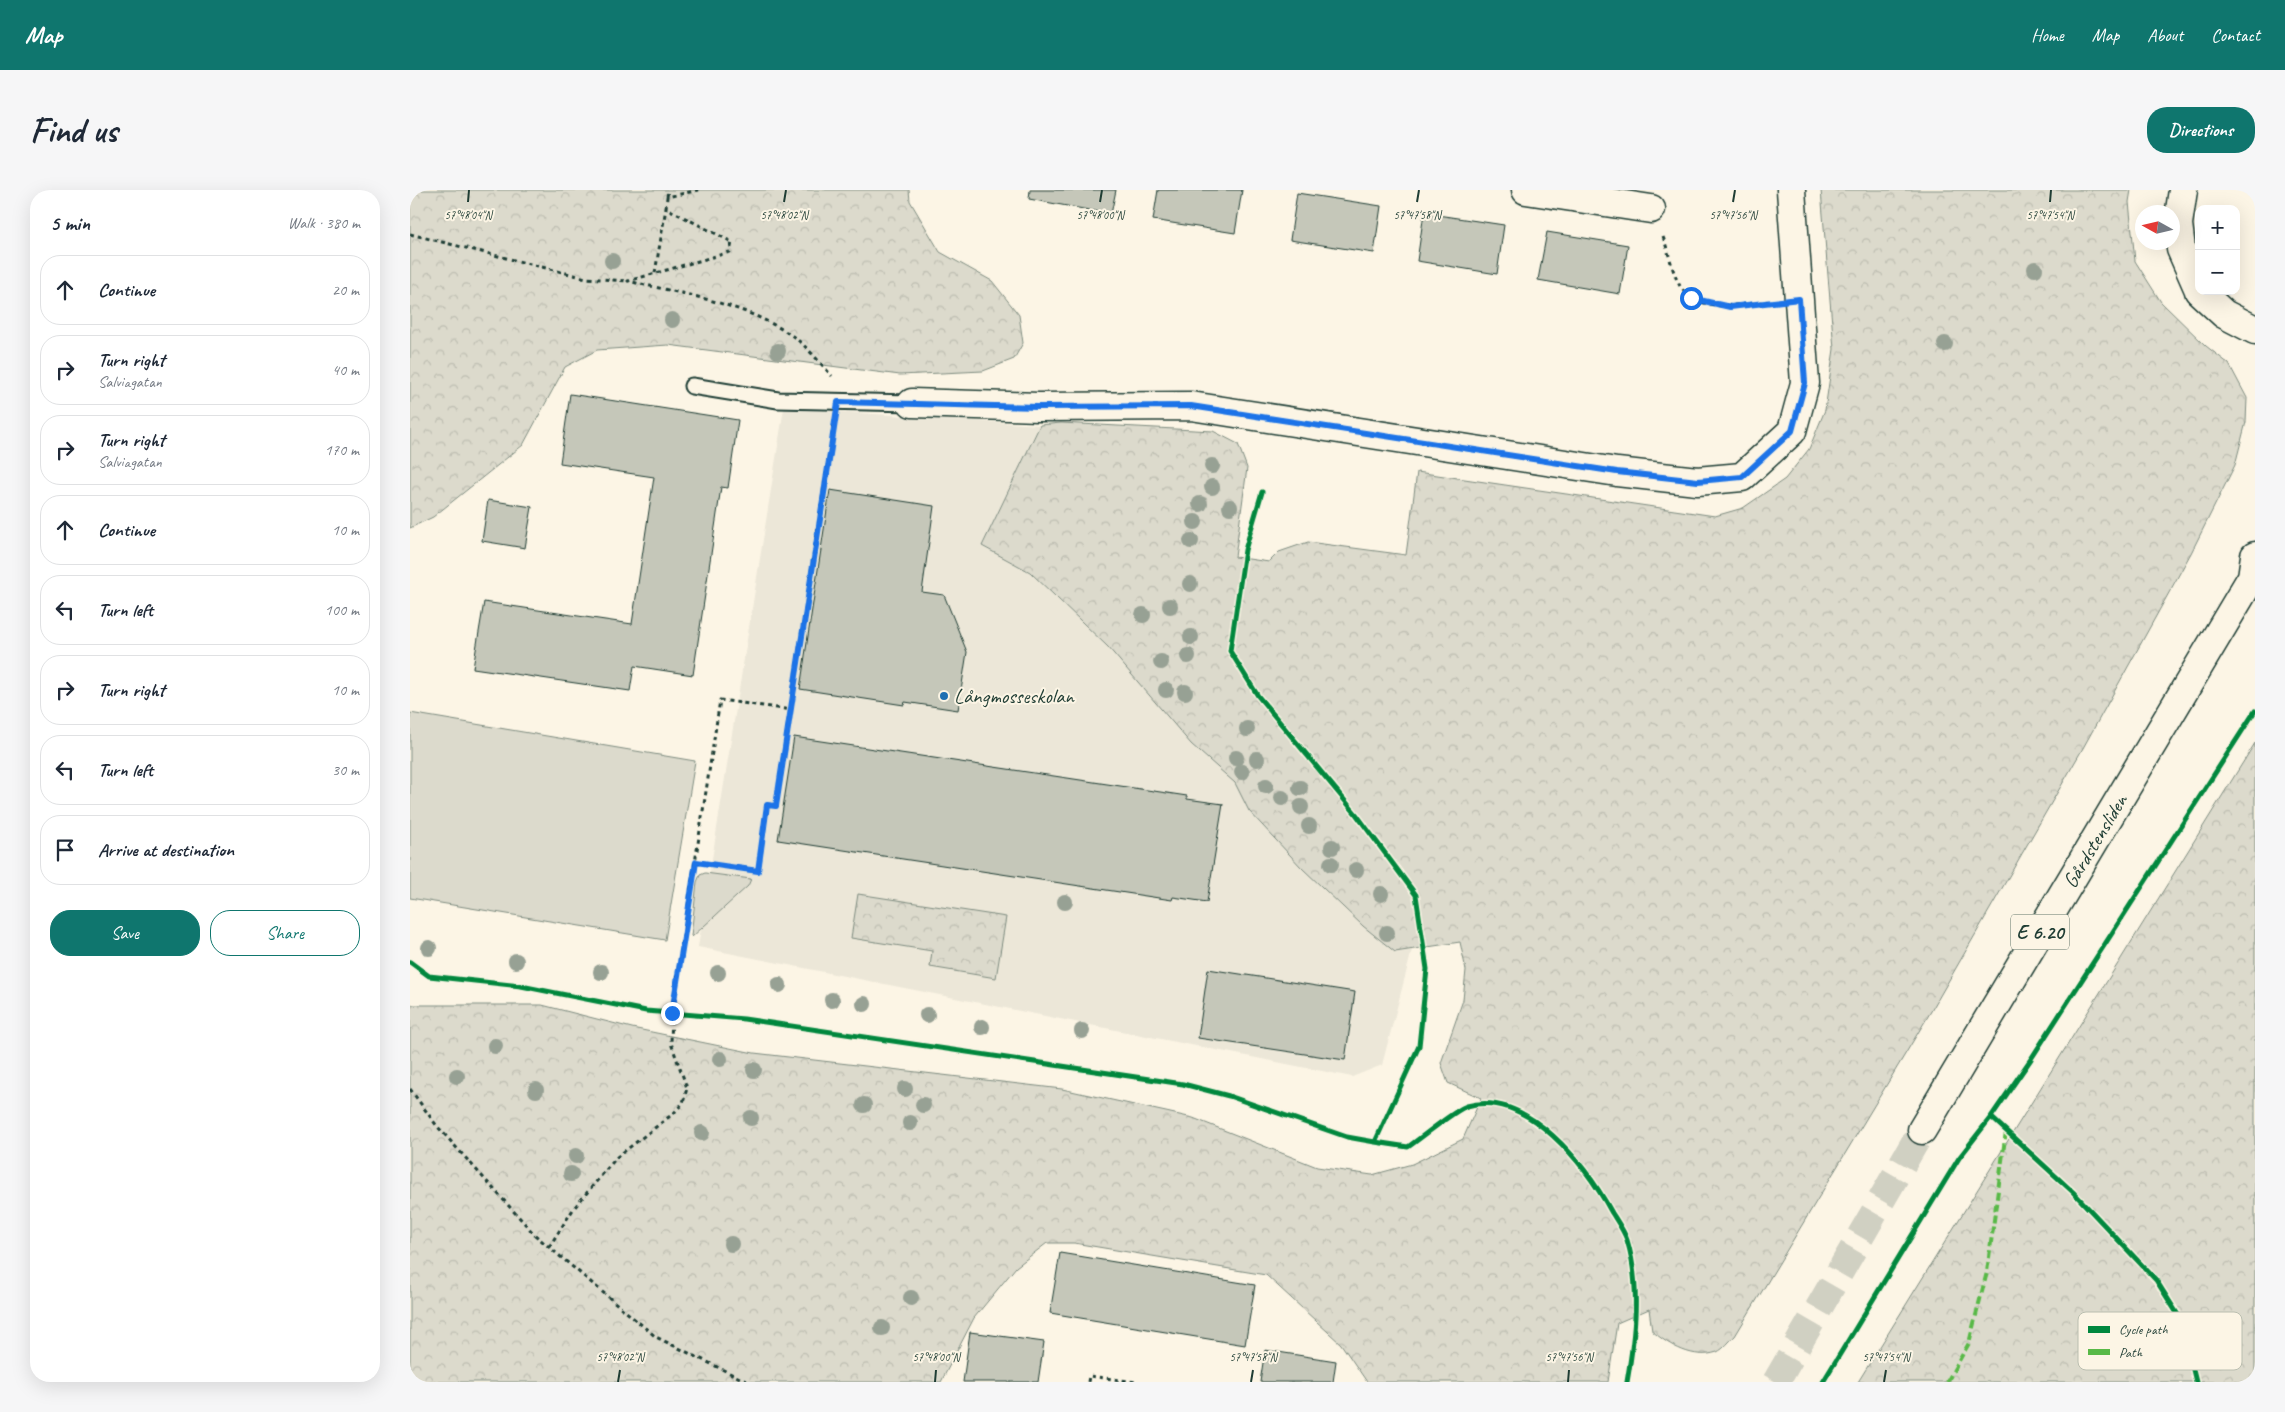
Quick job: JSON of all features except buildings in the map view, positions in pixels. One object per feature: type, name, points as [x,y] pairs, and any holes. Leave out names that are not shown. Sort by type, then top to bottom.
[{"type":"main road","points":[[1526,190],[1651,209]]},
{"type":"main road","points":[[912,403],[1038,407],[1191,406],[1617,472],[1698,481],[1742,477],[1792,431],[1805,383],[1791,190]]},
{"type":"main road","points":[[2182,190],[2178,224],[2181,250],[2195,282]]},
{"type":"main road","points":[[2203,295],[2224,314],[2255,330]]},
{"type":"main road","name":"Gårdstensliden","points":[[1922,1130],[2254,570]]},
{"type":"lane","points":[[692,386],[778,400],[912,403]]},
{"type":"path","points":[[655,274],[668,190]]},
{"type":"path","points":[[667,197],[699,190]]},
{"type":"path","points":[[628,281],[730,252],[732,242],[666,208]]},
{"type":"path","points":[[1651,209],[1680,286],[1691,298],[1730,307],[1799,299]]},
{"type":"path","points":[[410,234],[586,278],[628,281],[700,298],[756,315],[793,336],[835,380],[839,388],[792,710],[776,806],[767,805],[758,871],[696,862]]},
{"type":"path","points":[[549,1247],[574,1208],[617,1157],[674,1113],[683,1103],[686,1088],[671,1043],[672,1013],[720,700],[792,710]]},
{"type":"path","points":[[410,1089],[438,1126],[535,1235],[656,1337],[748,1382]]},
{"type":"path","points":[[1088,1382],[1089,1376],[1137,1382]]},
{"type":"shaded area","name":"Långmosseskolan","points":[[784,408],[1040,425],[982,546],[1030,572],[1108,647],[1191,744],[1235,783],[1249,811],[1302,868],[1363,926],[1395,952],[1412,950],[1382,1065],[1352,1077],[698,947]]},
{"type":"green space","points":[[410,190],[909,190],[910,201],[940,252],[992,281],[1019,315],[1023,343],[1014,359],[983,371],[900,375],[668,345],[597,350],[565,367],[523,445],[433,517],[410,528]]},
{"type":"green space","points":[[1821,190],[2131,190],[2129,202],[2135,261],[2161,302],[2206,346],[2229,364],[2247,398],[2246,422],[2235,465],[2191,553],[2083,748],[1930,1013],[1735,1336],[1722,1349],[1717,1352],[1700,1354],[1691,1353],[1674,1346],[1652,1331],[1649,1309],[1617,1323],[1608,1382],[1367,1382],[1341,1344],[1266,1275],[1074,1243],[1047,1243],[1016,1267],[974,1318],[941,1382],[410,1382],[410,1005],[542,1005],[632,1028],[754,1053],[1062,1089],[1193,1118],[1317,1167],[1372,1175],[1412,1164],[1463,1139],[1481,1098],[1448,1083],[1441,1063],[1463,1000],[1466,970],[1460,942],[1395,952],[1363,926],[1302,868],[1249,811],[1235,783],[1191,744],[1108,647],[1030,572],[982,546],[1040,425],[1061,423],[1213,431],[1238,444],[1247,468],[1235,557],[1269,562],[1279,552],[1308,542],[1406,555],[1417,472],[1715,516],[1743,508],[1785,479],[1809,449],[1825,410],[1834,349]]},
{"type":"green space","points":[[410,713],[695,761],[665,940],[410,898]]},
{"type":"green space","points":[[2255,743],[2255,1382],[1858,1382]]},
{"type":"green space","points":[[705,873],[751,879],[748,886],[692,937],[697,882],[700,875]]},
{"type":"green space","points":[[858,894],[1006,917],[996,978],[930,967],[932,951],[851,938]]},
{"type":"tunnel","points":[[1776,1382],[1922,1130]]},
{"type":"marked path","points":[[1947,1382],[1969,1343],[1987,1272],[2006,1131]]},
{"type":"cycle path","points":[[1262,492],[1245,550],[1230,651],[1258,696],[1356,814],[1416,895],[1427,969],[1419,1046],[1375,1142],[1408,1147],[1462,1108],[1490,1104],[1512,1109],[1533,1120],[1553,1136],[1587,1174],[1601,1194],[1627,1240],[1634,1275],[1635,1293],[1634,1329],[1627,1382]]},
{"type":"cycle path","points":[[1823,1382],[1959,1158],[1991,1117],[2031,1059],[2255,711]]},
{"type":"cycle path","points":[[410,962],[429,976],[521,986],[646,1011],[744,1019],[1183,1084],[1229,1096],[1347,1137],[1375,1142]]},
{"type":"cycle path","points":[[1991,1117],[2073,1192],[2156,1280],[2176,1312]]},
{"type":"cycle path","points":[[2193,1370],[2196,1382]]},
{"type":"place","name":"Långmosseskolan","points":[[944,696]]},
{"type":"route","points":[[672,1013],[696,862],[758,871],[767,805],[776,806],[838,402],[1038,407],[1191,406],[1319,424],[1617,472],[1698,481],[1742,477],[1792,431],[1805,383],[1799,299],[1730,307],[1691,298]]}]
